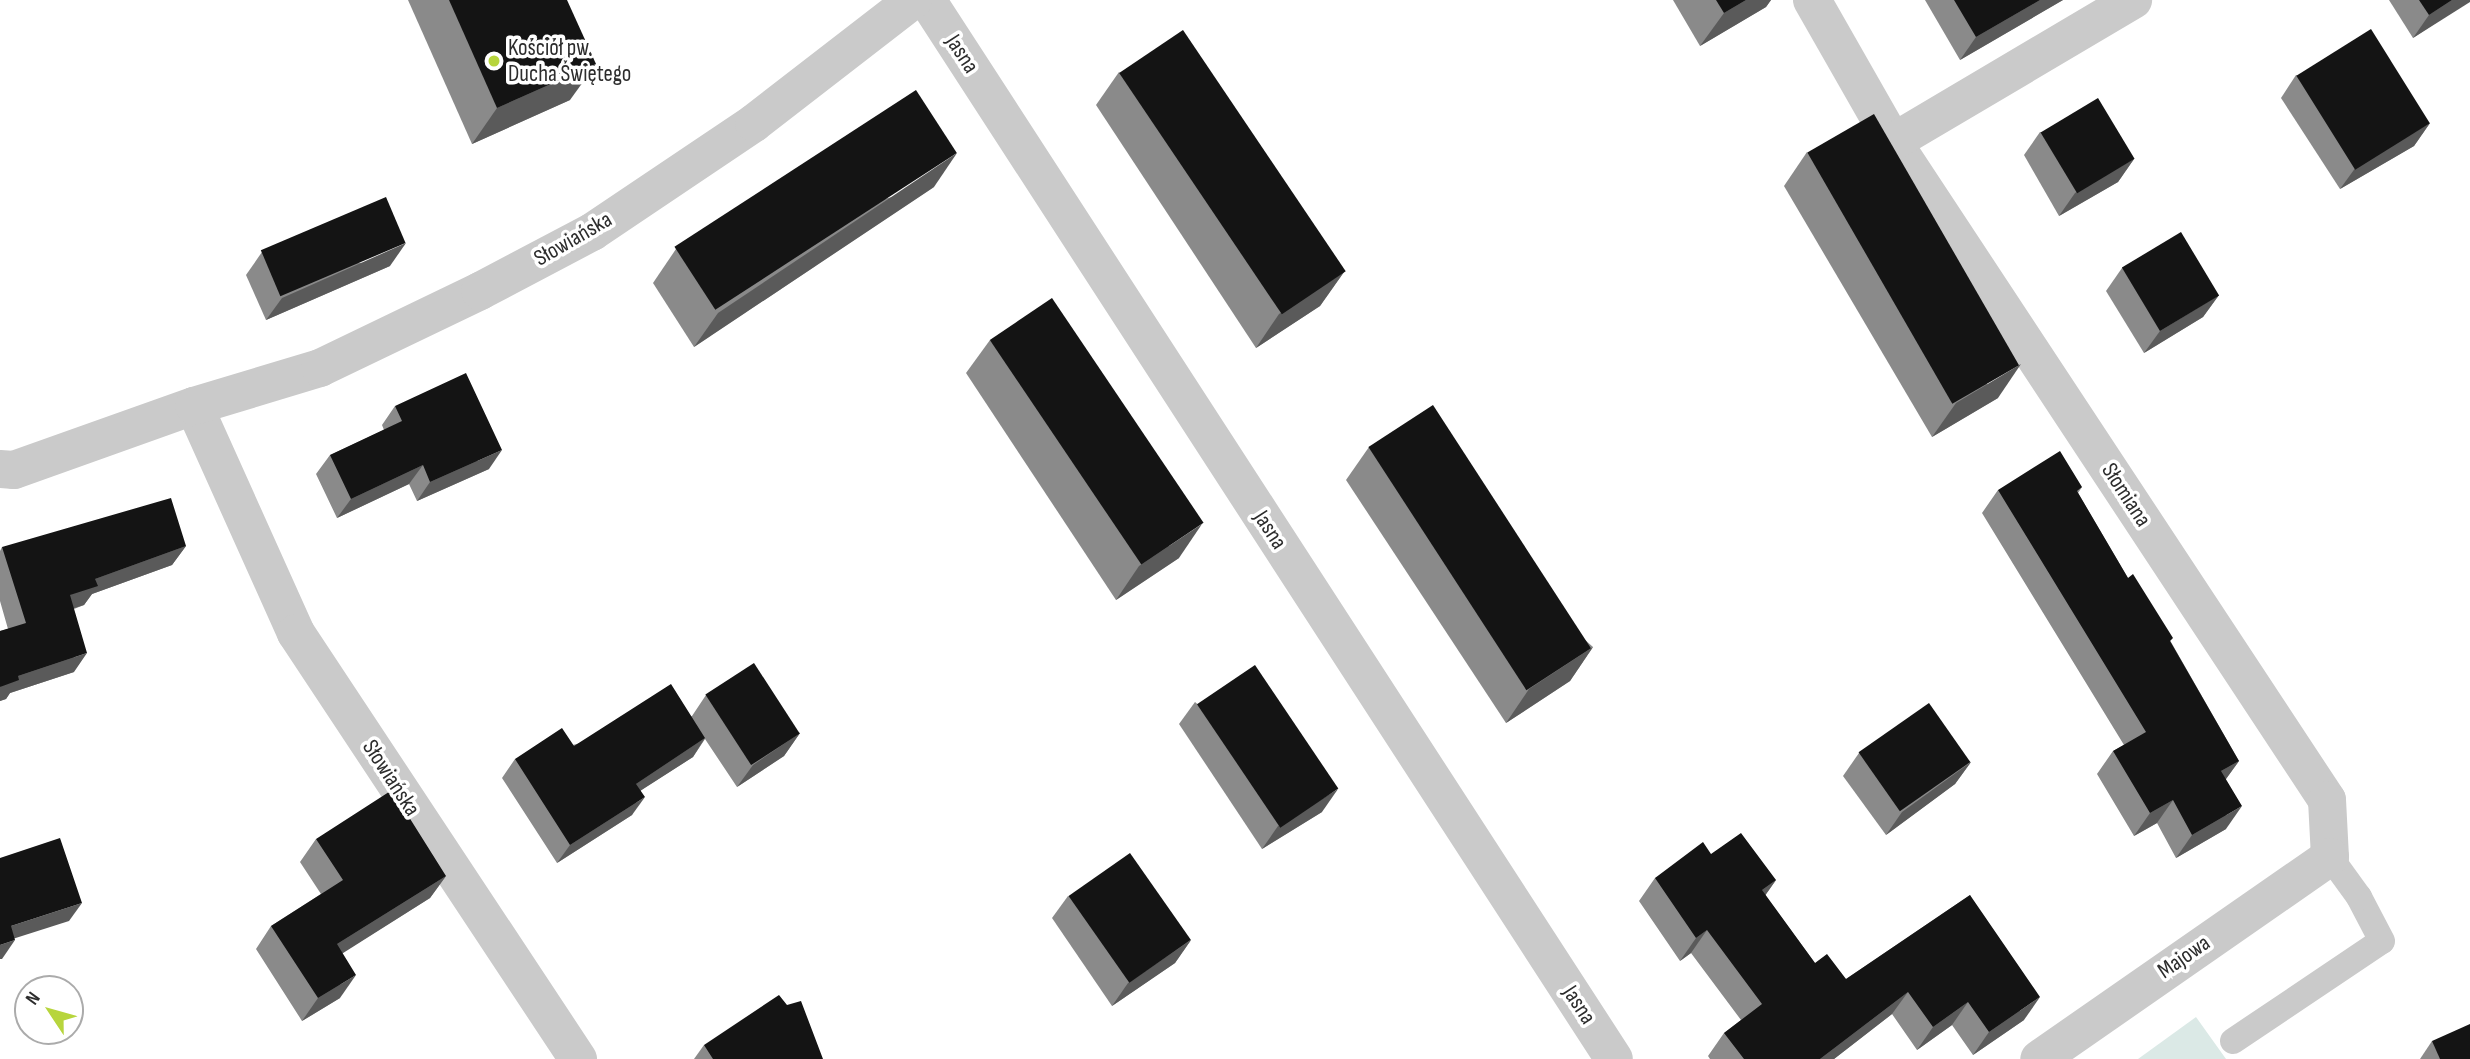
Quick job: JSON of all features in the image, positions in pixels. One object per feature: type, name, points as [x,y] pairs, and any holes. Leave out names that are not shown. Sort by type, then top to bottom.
[{"type":"street","name":"Słowiańska","points":[[5,472],[194,406],[320,368],[592,232],[754,123],[913,0]]},
{"type":"street","name":"Jasna","points":[[927,0],[1614,1059]]},
{"type":"street","name":"Słomiana","points":[[1812,0],[1893,142],[2327,800],[2330,857]]},
{"type":"street","points":[[1893,142],[2133,0]]},
{"type":"street","name":"Słowiańska","points":[[194,406],[296,633],[578,1059]]},
{"type":"street","name":"Majowa","points":[[2039,1059],[2330,857]]},
{"type":"lane","points":[[2233,1041],[2382,941],[2330,857]]},
{"type":"shaded area","points":[[2196,1017],[2226,1059],[2138,1059]]},
{"type":"building","points":[[449,0],[567,0],[596,64],[497,108]]},
{"type":"building","points":[[1716,0],[1746,0],[1724,13]]},
{"type":"building","points":[[1954,0],[2040,0],[1976,37]]},
{"type":"building","points":[[2419,0],[2452,0],[2429,15]]},
{"type":"building","points":[[2371,29],[2430,123],[2355,170],[2296,76]]},
{"type":"building","points":[[1183,30],[1346,271],[1282,314],[1119,73]]},
{"type":"building","points":[[916,90],[957,153],[715,310],[674,247]]},
{"type":"building","points":[[2098,98],[2135,159],[2077,193],[2041,133]]},
{"type":"building","points":[[1874,114],[2019,365],[1952,404],[1807,152]]},
{"type":"building","points":[[386,197],[406,243],[280,296],[261,250]]},
{"type":"building","points":[[2181,232],[2219,295],[2160,331],[2122,268]]},
{"type":"building","points":[[1052,298],[1204,523],[1141,565],[990,340]]},
{"type":"building","points":[[466,373],[502,450],[430,482],[423,465],[351,499],[330,455],[402,421],[395,406]]},
{"type":"building","points":[[1433,405],[1591,648],[1526,690],[1368,447]]},
{"type":"building","points":[[2060,451],[2082,487],[2077,491],[2128,578],[2133,574],[2173,638],[2170,641],[2239,761],[2221,771],[2242,806],[2192,835],[2173,800],[2150,813],[2113,751],[2146,732],[1998,490]]},
{"type":"building","points":[[171,498],[186,546],[95,579],[98,586],[70,595],[87,653],[18,676],[19,680],[0,687],[0,631],[26,623],[2,547]]},
{"type":"building","points":[[754,663],[800,733],[751,765],[705,695]]},
{"type":"building","points":[[1255,665],[1338,789],[1280,828],[1197,704]]},
{"type":"building","points":[[671,684],[705,738],[636,784],[645,797],[570,845],[515,759],[562,728],[574,746]]},
{"type":"building","points":[[1929,703],[1970,762],[1900,811],[1859,752]]},
{"type":"building","points":[[392,790],[446,876],[337,944],[356,975],[318,998],[271,926],[343,880],[316,839]]},
{"type":"building","points":[[1741,833],[1776,880],[1762,890],[1815,963],[1827,954],[1846,979],[1970,895],[2040,997],[1989,1032],[1968,1002],[1933,1027],[1908,992],[1820,1059],[1744,1059],[1724,1033],[1762,1004],[1707,930],[1696,938],[1655,878],[1703,842],[1711,854]]},
{"type":"building","points":[[60,838],[82,903],[11,926],[15,940],[0,945],[0,858]]},
{"type":"building","points":[[1130,853],[1191,940],[1129,983],[1069,896]]},
{"type":"building","points":[[779,995],[787,1005],[801,1001],[823,1059],[713,1059],[704,1045]]},
{"type":"building","points":[[2470,1024],[2470,1059],[2440,1059],[2432,1041]]},
{"type":"place","name":"Kościół pw. Ducha Świętego","points":[[494,61]]}]
